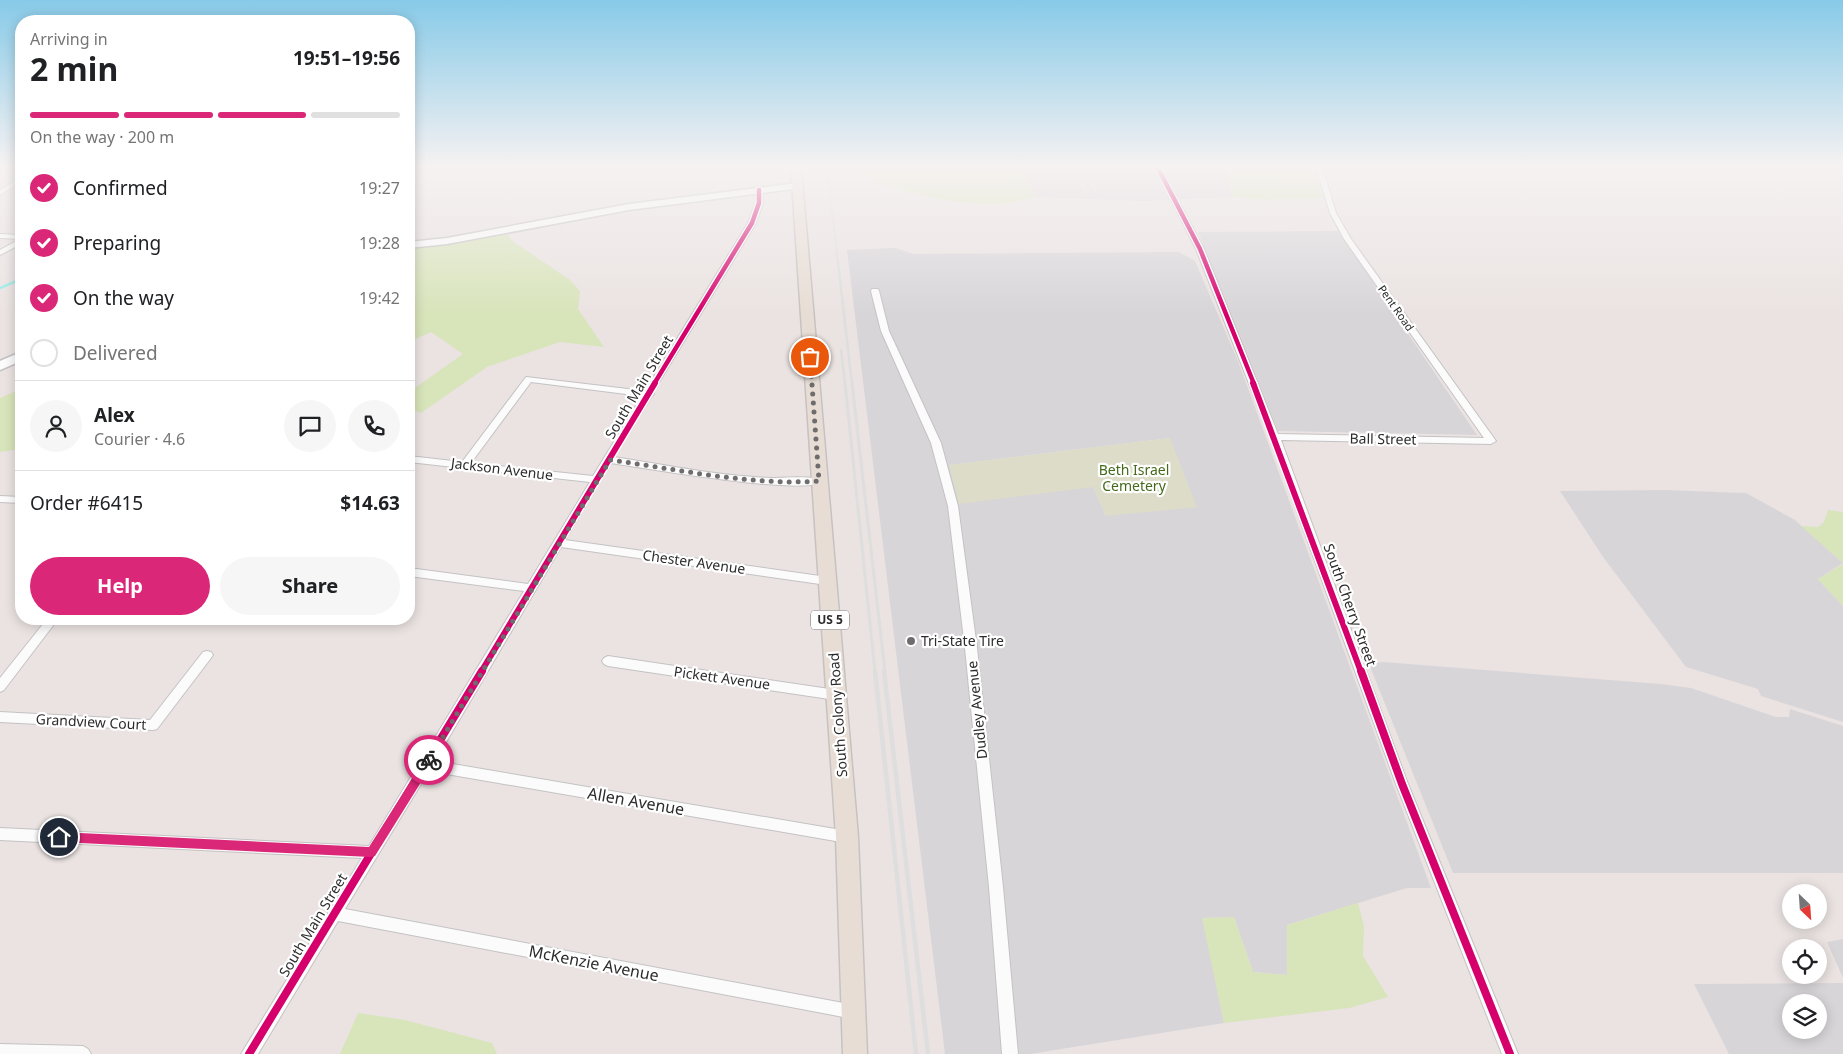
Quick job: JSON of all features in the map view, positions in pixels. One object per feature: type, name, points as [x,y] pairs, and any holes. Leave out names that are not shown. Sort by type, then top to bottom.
[{"type":"main road","points":[[415,245],[579,216]]},
{"type":"main road","name":"South Colony Road","points":[[799,216],[847,837],[855,1054]]},
{"type":"main road","points":[[0,366],[15,359]]},
{"type":"street","name":"South Main Street","points":[[250,1054],[560,543],[596,479],[610,460],[650,394],[755,216]]},
{"type":"street","name":"South Cherry Street","points":[[1184,216],[1200,246],[1275,437],[1402,784],[1510,1054]]},
{"type":"street","name":"Pent Road","points":[[1335,216],[1348,239],[1491,442]]},
{"type":"street","points":[[0,236],[15,238]]},
{"type":"street","points":[[0,253],[15,243]]},
{"type":"street","name":"Dudley Avenue","points":[[875,291],[885,331],[936,443],[952,506],[965,593],[996,887],[1010,1054]]},
{"type":"street","points":[[465,464],[529,379],[650,394]]},
{"type":"street","name":"Ball Street","points":[[1275,437],[1491,442]]},
{"type":"street","name":"Jackson Avenue","points":[[415,460],[596,479]]},
{"type":"street","points":[[610,460],[746,479],[819,481]]},
{"type":"street","points":[[0,499],[15,500]]},
{"type":"street","name":"Chester Avenue","points":[[560,543],[827,581]]},
{"type":"street","points":[[415,573],[532,588]]},
{"type":"street","points":[[0,687],[48,625]]},
{"type":"street","name":"Grandview Court","points":[[0,717],[153,725],[206,655]]},
{"type":"street","name":"Pickett Avenue","points":[[608,661],[836,695]]},
{"type":"street","name":"Allen Avenue","points":[[426,765],[847,837]]},
{"type":"street","points":[[0,834],[371,852]]},
{"type":"street","name":"McKenzie Avenue","points":[[335,914],[854,1012]]},
{"type":"street","points":[[0,1052],[83,1054]]},
{"type":"shaded area","points":[[1338,231],[1477,435],[1278,431],[1198,232]]},
{"type":"shaded area","points":[[896,248],[913,254],[1179,252],[1195,261],[1238,361],[1431,888],[1407,888],[1287,925],[1288,975],[1253,972],[1234,917],[1203,918],[1224,1023],[1030,1054],[945,1054],[847,250]],"holes":[[[1170,438],[1106,516],[1093,487],[949,465]]]},
{"type":"shaded area","points":[[1664,490],[1746,493],[1795,520],[1843,563],[1818,579],[1843,606],[1843,722],[1761,696],[1758,689],[1686,667],[1603,557],[1560,491]]},
{"type":"shaded area","points":[[1383,662],[1691,688],[1776,717],[1789,717],[1790,709],[1843,726],[1843,873],[1453,873],[1369,664]]},
{"type":"shaded area","points":[[1843,939],[1843,978],[1827,942]]},
{"type":"shaded area","points":[[1843,983],[1843,1054],[1729,1054],[1694,984]]},
{"type":"green space","points":[[507,232],[511,240],[570,280],[580,291],[578,309],[604,347],[560,342],[487,367],[421,413],[415,410],[415,388],[463,354],[431,332],[415,339],[415,248]]},
{"type":"green space","points":[[15,392],[15,450],[0,452],[0,398]]},
{"type":"green space","name":"Beth Israel Cemetery","points":[[1170,438],[1197,507],[1106,516],[1093,487],[959,504],[949,465]]},
{"type":"green space","points":[[1828,510],[1843,512],[1843,563],[1801,526],[1818,527],[1824,522]]},
{"type":"green space","points":[[1843,564],[1843,606],[1818,579]]},
{"type":"green space","points":[[1358,903],[1364,926],[1363,956],[1388,997],[1349,1008],[1224,1023],[1202,918],[1234,917],[1253,972],[1287,975],[1287,925]]},
{"type":"green space","points":[[358,1013],[405,1020],[492,1043],[497,1054],[340,1054]]},
{"type":"waterway","points":[[0,288],[15,282]]},
{"type":"railway","points":[[833,216],[852,384]]},
{"type":"railway","points":[[841,350],[845,384]]},
{"type":"railway","points":[[845,383],[875,672]]},
{"type":"railway","points":[[852,383],[885,672]]},
{"type":"railway","points":[[875,671],[916,1054]]},
{"type":"railway","points":[[884,671],[928,1054]]},
{"type":"cycle path","points":[[249,1054],[426,765],[755,216]]},
{"type":"cycle path","points":[[1183,216],[1200,249],[1275,437],[1402,784],[1510,1054]]},
{"type":"way so far","points":[[429,760],[560,543],[596,479],[610,460],[746,479],[819,481],[810,357]]},
{"type":"place","name":"Tri-State Tire","points":[[911,641]]},
{"type":"route","points":[[59,837],[371,852],[429,760]]}]
